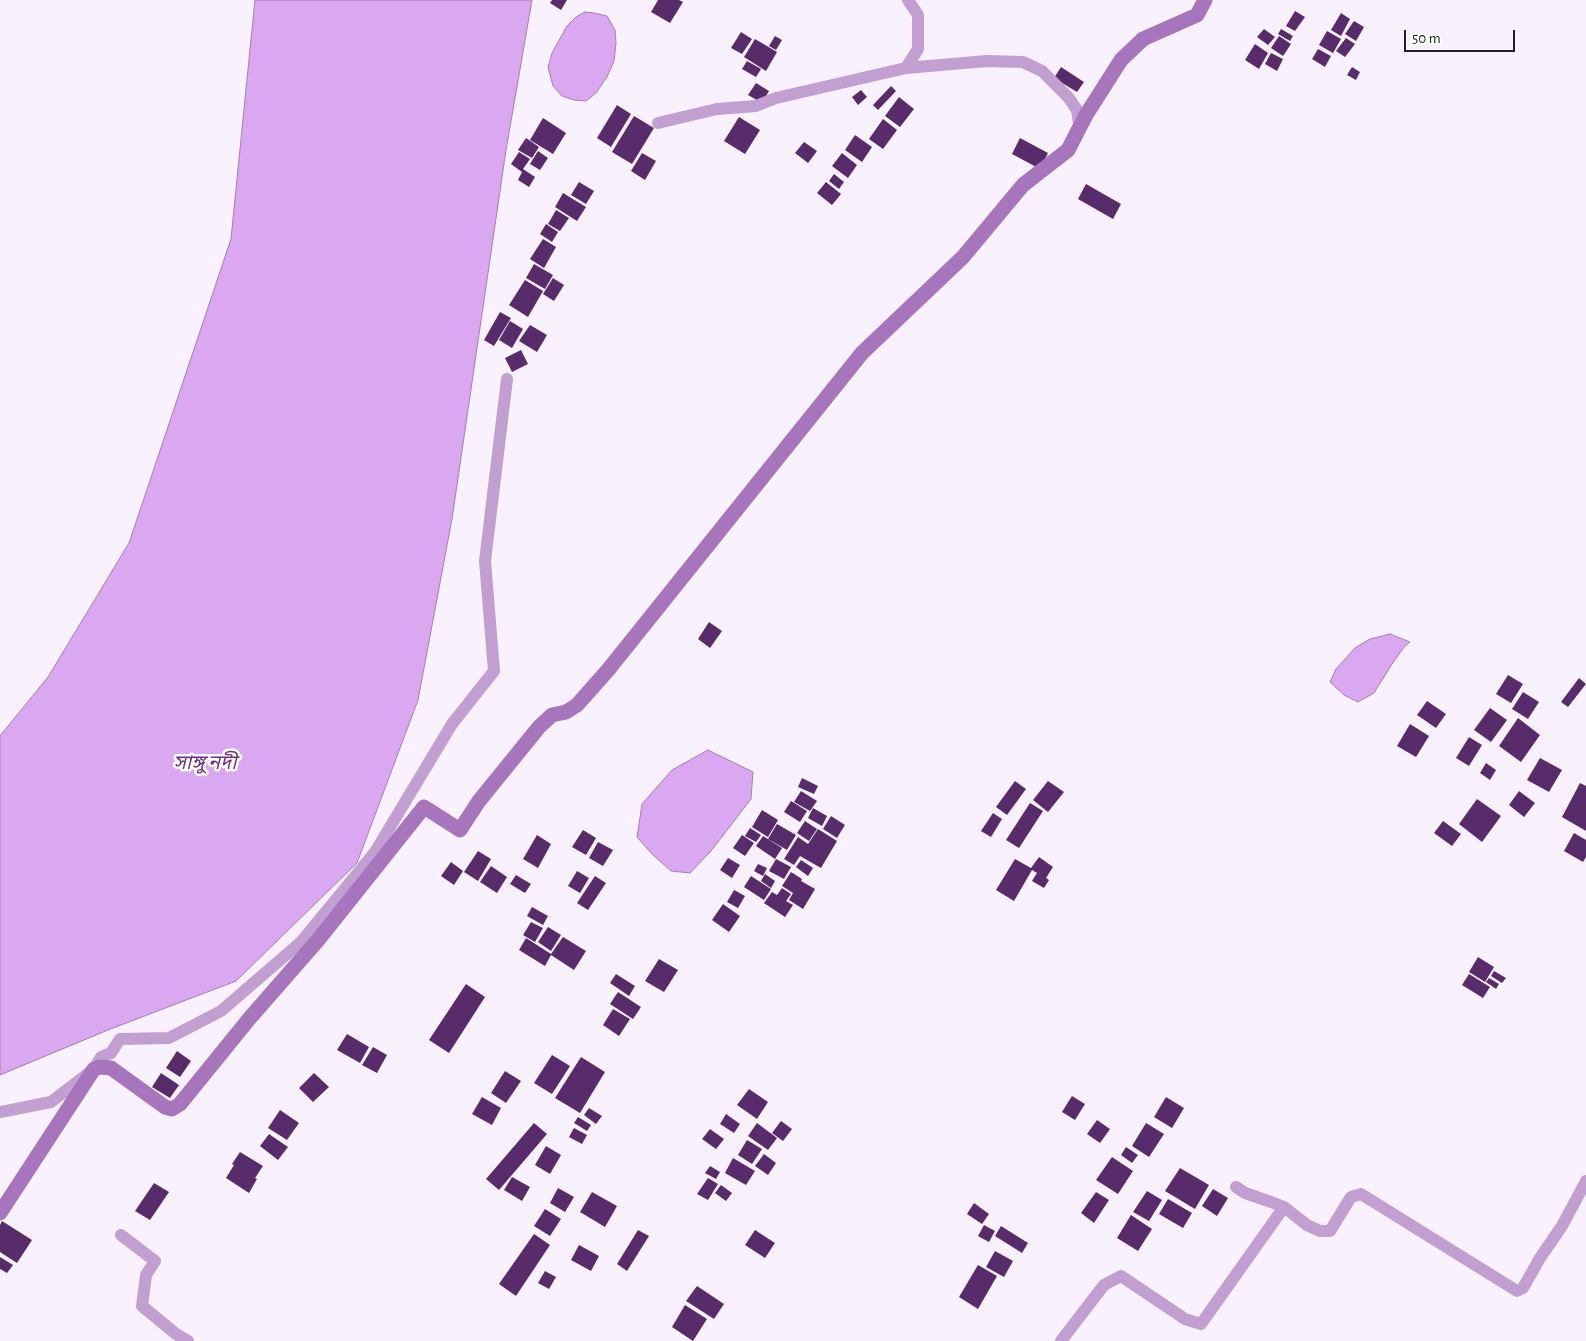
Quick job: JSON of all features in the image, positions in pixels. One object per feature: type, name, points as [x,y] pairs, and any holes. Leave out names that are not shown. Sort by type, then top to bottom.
[{"type":"main road","points":[[0,1213],[94,1069],[100,1066],[111,1068],[165,1107],[172,1109],[180,1104],[249,1019],[318,940],[424,807],[460,830],[479,801],[539,727],[552,715],[566,712],[577,705],[608,670],[862,353],[963,257],[1023,185],[1068,150],[1086,115],[1121,60],[1143,39],[1197,15],[1205,0]]},
{"type":"street","points":[[906,68],[918,49],[918,15],[908,0]]},
{"type":"street","points":[[658,123],[717,109],[756,106],[776,98],[906,68],[987,61],[1024,62],[1042,71],[1068,97],[1077,110],[1080,129]]},
{"type":"street","points":[[0,1112],[51,1102],[94,1069],[101,1057],[111,1053],[120,1039],[169,1038],[221,1011],[301,942],[375,852],[452,724],[494,671],[485,561],[507,379]]},
{"type":"street","points":[[1236,1187],[1245,1193],[1284,1207],[1308,1225],[1320,1231],[1330,1231],[1351,1197],[1361,1194],[1516,1291],[1523,1288],[1540,1258],[1562,1226],[1586,1181]]},
{"type":"street","points":[[1061,1341],[1104,1285],[1122,1276],[1185,1319],[1201,1324],[1284,1207]]},
{"type":"street","points":[[121,1235],[156,1262],[146,1275],[142,1306],[176,1334],[188,1341]]},
{"type":"water","name":"সাঙ্গু নদী","points":[[255,0],[532,0],[506,150],[452,519],[418,700],[357,863],[236,981],[108,1030],[0,1075],[0,736],[48,677],[129,543],[231,239]]},
{"type":"water","points":[[585,12],[607,16],[615,30],[616,43],[614,61],[607,77],[596,93],[586,101],[562,96],[553,86],[548,67],[552,53],[567,26],[576,17]]},
{"type":"water","points":[[1390,634],[1410,642],[1392,664],[1374,693],[1358,702],[1344,695],[1330,682],[1336,669],[1355,648],[1370,639]]},
{"type":"water","points":[[708,750],[753,772],[751,799],[711,851],[690,873],[671,871],[637,837],[642,804],[672,770]]},
{"type":"building","points":[[552,0],[567,0],[561,10],[550,3]]},
{"type":"building","points":[[658,0],[679,0],[683,2],[670,23],[651,12]]},
{"type":"building","points":[[1295,11],[1305,17],[1295,31],[1286,26]]},
{"type":"building","points":[[1341,13],[1350,19],[1341,36],[1331,30]]},
{"type":"building","points":[[1354,21],[1364,27],[1356,41],[1345,34]]},
{"type":"building","points":[[1264,29],[1275,37],[1268,45],[1257,37]]},
{"type":"building","points":[[1281,29],[1293,36],[1290,41],[1278,34]]},
{"type":"building","points":[[1327,31],[1341,39],[1333,53],[1319,45]]},
{"type":"building","points":[[741,32],[752,39],[742,54],[731,48]]},
{"type":"building","points":[[775,36],[782,40],[776,50],[769,46]]},
{"type":"building","points":[[1279,36],[1291,44],[1283,56],[1271,48]]},
{"type":"building","points":[[1346,38],[1355,44],[1345,57],[1336,51]]},
{"type":"building","points":[[755,39],[777,52],[766,71],[744,57]]},
{"type":"building","points":[[1255,44],[1268,53],[1259,69],[1245,60]]},
{"type":"building","points":[[1318,49],[1331,56],[1325,67],[1312,59]]},
{"type":"building","points":[[1271,53],[1283,59],[1277,71],[1265,64]]},
{"type":"building","points":[[747,61],[761,69],[756,77],[742,69]]},
{"type":"building","points":[[1061,67],[1084,82],[1077,92],[1054,78]]},
{"type":"building","points":[[1352,67],[1360,72],[1356,80],[1347,75]]},
{"type":"building","points":[[756,83],[769,91],[762,103],[748,95]]},
{"type":"building","points":[[891,86],[896,91],[878,110],[873,105]]},
{"type":"building","points":[[861,90],[867,97],[858,105],[852,97]]},
{"type":"building","points":[[899,97],[914,109],[900,127],[885,116]]},
{"type":"building","points":[[617,105],[631,114],[611,147],[597,138]]},
{"type":"building","points":[[634,116],[654,128],[632,164],[612,152]]},
{"type":"building","points":[[739,117],[760,130],[745,154],[724,141]]},
{"type":"building","points":[[543,118],[566,133],[553,154],[530,140]]},
{"type":"building","points":[[883,119],[897,130],[883,149],[869,139]]},
{"type":"building","points":[[855,135],[872,147],[862,162],[845,150]]},
{"type":"building","points":[[526,138],[539,147],[532,158],[518,150]]},
{"type":"building","points":[[1020,138],[1048,153],[1040,169],[1012,154]]},
{"type":"building","points":[[804,142],[817,151],[808,163],[795,153]]},
{"type":"building","points":[[538,151],[548,158],[540,170],[530,164]]},
{"type":"building","points":[[519,152],[530,159],[523,169],[535,177],[529,187],[518,180],[522,172],[511,164]]},
{"type":"building","points":[[642,153],[656,161],[645,180],[631,171]]},
{"type":"building","points":[[842,153],[857,165],[848,178],[832,166]]},
{"type":"building","points":[[834,174],[844,182],[839,189],[829,181]]},
{"type":"building","points":[[579,182],[594,191],[586,204],[571,195]]},
{"type":"building","points":[[826,182],[841,194],[832,205],[817,193]]},
{"type":"building","points":[[1086,184],[1121,204],[1113,219],[1078,199]]},
{"type":"building","points":[[563,193],[586,207],[577,221],[555,207]]},
{"type":"building","points":[[556,210],[569,218],[560,231],[548,224]]},
{"type":"building","points":[[546,224],[558,232],[552,242],[540,234]]},
{"type":"building","points":[[543,239],[556,247],[544,268],[530,259]]},
{"type":"building","points":[[534,264],[553,275],[545,289],[526,278]]},
{"type":"building","points":[[553,278],[564,285],[554,301],[543,294]]},
{"type":"building","points":[[525,280],[543,291],[528,317],[509,305]]},
{"type":"building","points":[[500,312],[511,318],[494,346],[484,340]]},
{"type":"building","points":[[510,321],[523,329],[512,348],[499,340]]},
{"type":"building","points":[[530,325],[547,335],[537,352],[519,341]]},
{"type":"building","points":[[521,350],[528,364],[512,372],[505,358]]},
{"type":"building","points":[[709,622],[722,631],[710,648],[698,639]]},
{"type":"building","points":[[1508,675],[1523,684],[1511,703],[1496,694]]},
{"type":"building","points":[[1579,678],[1586,684],[1568,707],[1561,702]]},
{"type":"building","points":[[1523,692],[1539,702],[1528,719],[1512,709]]},
{"type":"building","points":[[1427,701],[1446,714],[1436,728],[1417,715]]},
{"type":"building","points":[[1490,708],[1507,720],[1491,742],[1474,730]]},
{"type":"building","points":[[1518,718],[1540,735],[1521,762],[1499,746]]},
{"type":"building","points":[[1410,724],[1429,736],[1416,757],[1397,746]]},
{"type":"building","points":[[1469,737],[1482,745],[1469,766],[1456,758]]},
{"type":"building","points":[[1540,758],[1562,770],[1549,792],[1527,780]]},
{"type":"building","points":[[1486,763],[1496,770],[1490,780],[1480,773]]},
{"type":"building","points":[[802,778],[818,786],[814,794],[798,787]]},
{"type":"building","points":[[1015,781],[1026,789],[1007,815],[996,807]]},
{"type":"building","points":[[1048,781],[1064,792],[1048,812],[1033,800]]},
{"type":"building","points":[[1580,783],[1586,786],[1586,831],[1562,817]]},
{"type":"building","points":[[801,791],[817,801],[810,811],[794,802]]},
{"type":"building","points":[[1519,791],[1535,803],[1524,817],[1509,805]]},
{"type":"building","points":[[1477,799],[1501,816],[1482,842],[1459,824]]},
{"type":"building","points":[[791,801],[807,811],[800,822],[784,812]]},
{"type":"building","points":[[1030,803],[1043,811],[1019,848],[1006,840]]},
{"type":"building","points":[[813,808],[827,816],[822,826],[808,818]]},
{"type":"building","points":[[762,810],[778,820],[768,837],[752,827]]},
{"type":"building","points":[[993,813],[1002,819],[991,837],[981,831]]},
{"type":"building","points":[[831,816],[845,825],[837,838],[823,829]]},
{"type":"building","points":[[805,821],[817,829],[809,841],[797,833]]},
{"type":"building","points":[[1443,821],[1461,834],[1452,846],[1434,833]]},
{"type":"building","points":[[777,824],[796,835],[787,850],[768,839]]},
{"type":"building","points":[[750,828],[761,835],[756,842],[745,836]]},
{"type":"building","points":[[818,829],[837,841],[821,868],[800,856],[794,865],[784,859],[798,837],[808,844]]},
{"type":"building","points":[[583,830],[596,838],[586,855],[572,847]]},
{"type":"building","points":[[1574,833],[1586,840],[1586,857],[1583,862],[1564,851]]},
{"type":"building","points":[[537,835],[551,844],[538,868],[523,859]]},
{"type":"building","points":[[742,835],[754,843],[745,856],[733,848]]},
{"type":"building","points":[[763,836],[782,848],[775,859],[756,846]]},
{"type":"building","points":[[598,842],[613,850],[603,866],[589,858]]},
{"type":"building","points":[[478,851],[491,859],[478,881],[464,872]]},
{"type":"building","points":[[1039,857],[1053,867],[1046,878],[1049,880],[1044,888],[1032,881],[1037,873],[1032,870],[1014,901],[996,890],[1015,859],[1031,868]]},
{"type":"building","points":[[728,858],[740,865],[732,878],[720,870]]},
{"type":"building","points":[[776,859],[791,867],[784,879],[769,871]]},
{"type":"building","points":[[801,860],[813,868],[808,876],[796,867]]},
{"type":"building","points":[[451,862],[463,871],[454,885],[441,876]]},
{"type":"building","points":[[758,864],[767,868],[763,876],[754,871]]},
{"type":"building","points":[[491,866],[507,877],[497,893],[480,882]]},
{"type":"building","points":[[577,871],[589,878],[580,893],[568,886]]},
{"type":"building","points":[[791,872],[802,879],[801,881],[815,889],[803,909],[789,900],[793,893],[782,886]]},
{"type":"building","points":[[765,874],[775,881],[771,888],[761,881]]},
{"type":"building","points":[[516,875],[531,884],[525,893],[510,884]]},
{"type":"building","points":[[595,876],[606,883],[588,910],[577,903]]},
{"type":"building","points":[[751,876],[771,889],[764,900],[744,887]]},
{"type":"building","points":[[782,888],[791,894],[786,901],[793,905],[785,917],[764,903],[772,892],[777,895]]},
{"type":"building","points":[[734,890],[745,896],[738,908],[727,902]]},
{"type":"building","points":[[723,904],[740,916],[729,932],[712,920]]},
{"type":"building","points":[[532,907],[548,916],[543,925],[527,916]]},
{"type":"building","points":[[531,922],[543,928],[535,942],[523,935]]},
{"type":"building","points":[[548,927],[561,935],[551,951],[538,942]]},
{"type":"building","points":[[563,937],[586,951],[574,970],[551,955],[545,966],[519,950],[526,938],[551,954]]},
{"type":"building","points":[[1478,957],[1494,967],[1485,982],[1469,972]]},
{"type":"building","points":[[659,959],[678,970],[664,992],[645,981]]},
{"type":"building","points":[[1494,971],[1506,978],[1502,983],[1491,976]]},
{"type":"building","points":[[616,974],[635,986],[629,996],[610,983]]},
{"type":"building","points":[[1469,974],[1490,987],[1483,998],[1462,985]]},
{"type":"building","points":[[1489,978],[1499,984],[1496,989],[1486,982]]},
{"type":"building","points":[[466,984],[485,997],[449,1053],[429,1040]]},
{"type":"building","points":[[618,992],[641,1007],[633,1019],[610,1004]]},
{"type":"building","points":[[613,1009],[630,1019],[619,1036],[603,1025]]},
{"type":"building","points":[[347,1034],[369,1047],[360,1063],[337,1050]]},
{"type":"building","points":[[373,1047],[387,1055],[377,1073],[362,1065]]},
{"type":"building","points":[[177,1051],[191,1061],[180,1077],[166,1068]]},
{"type":"building","points":[[552,1055],[570,1066],[552,1094],[534,1083]]},
{"type":"building","points":[[581,1057],[605,1072],[580,1113],[555,1098]]},
{"type":"building","points":[[505,1071],[521,1081],[506,1103],[491,1093]]},
{"type":"building","points":[[161,1073],[179,1085],[170,1098],[152,1087]]},
{"type":"building","points":[[314,1073],[329,1087],[313,1102],[299,1088]]},
{"type":"building","points":[[749,1089],[768,1102],[757,1119],[737,1105]]},
{"type":"building","points":[[1072,1096],[1085,1104],[1075,1120],[1062,1112]]},
{"type":"building","points":[[482,1097],[501,1108],[492,1125],[472,1114]]},
{"type":"building","points":[[1166,1097],[1184,1108],[1172,1128],[1154,1117]]},
{"type":"building","points":[[589,1108],[602,1116],[596,1124],[584,1115]]},
{"type":"building","points":[[280,1110],[299,1123],[287,1140],[268,1128]]},
{"type":"building","points":[[726,1114],[740,1124],[734,1133],[720,1124]]},
{"type":"building","points":[[578,1117],[591,1125],[587,1131],[574,1123]]},
{"type":"building","points":[[1097,1120],[1110,1129],[1100,1143],[1087,1134]]},
{"type":"building","points":[[781,1121],[792,1129],[783,1141],[772,1133]]},
{"type":"building","points":[[534,1123],[547,1134],[499,1190],[486,1179]]},
{"type":"building","points":[[757,1123],[777,1138],[768,1150],[748,1136]]},
{"type":"building","points":[[1146,1123],[1164,1134],[1149,1157],[1132,1146]]},
{"type":"building","points":[[574,1128],[587,1135],[582,1144],[569,1137]]},
{"type":"building","points":[[710,1129],[724,1139],[716,1149],[702,1139]]},
{"type":"building","points":[[269,1134],[288,1147],[278,1160],[260,1146]]},
{"type":"building","points":[[747,1140],[762,1149],[752,1164],[738,1155]]},
{"type":"building","points":[[546,1146],[561,1155],[550,1174],[535,1165]]},
{"type":"building","points":[[1126,1147],[1138,1155],[1132,1163],[1121,1155]]},
{"type":"building","points":[[240,1152],[263,1166],[255,1178],[257,1179],[249,1193],[226,1178]]},
{"type":"building","points":[[764,1154],[776,1163],[768,1175],[755,1166]]},
{"type":"building","points":[[1112,1157],[1133,1171],[1118,1194],[1096,1180]]},
{"type":"building","points":[[733,1158],[755,1171],[746,1185],[725,1173]]},
{"type":"building","points":[[710,1166],[720,1172],[716,1179],[705,1173]]},
{"type":"building","points":[[1180,1168],[1209,1185],[1195,1209],[1165,1191]]},
{"type":"building","points":[[512,1177],[530,1187],[522,1201],[504,1190]]},
{"type":"building","points":[[708,1178],[718,1184],[708,1200],[697,1194]]},
{"type":"building","points":[[154,1183],[169,1192],[150,1220],[135,1211]]},
{"type":"building","points":[[721,1185],[732,1193],[726,1201],[715,1193]]},
{"type":"building","points":[[558,1188],[574,1197],[565,1212],[550,1203]]},
{"type":"building","points":[[1213,1189],[1228,1198],[1217,1216],[1202,1206]]},
{"type":"building","points":[[1147,1191],[1162,1200],[1149,1221],[1133,1212]]},
{"type":"building","points":[[592,1192],[617,1206],[605,1227],[580,1212]]},
{"type":"building","points":[[1096,1192],[1109,1200],[1094,1223],[1081,1213]]},
{"type":"building","points":[[1168,1199],[1192,1213],[1183,1228],[1159,1214]]},
{"type":"building","points":[[974,1203],[989,1214],[982,1224],[967,1214]]},
{"type":"building","points":[[545,1209],[561,1219],[550,1236],[534,1226]]},
{"type":"building","points":[[1131,1215],[1152,1229],[1138,1251],[1117,1238]]},
{"type":"building","points":[[2,1221],[32,1240],[17,1263],[0,1252],[0,1225]]},
{"type":"building","points":[[984,1225],[995,1231],[989,1242],[978,1236]]},
{"type":"building","points":[[1001,1226],[1028,1243],[1022,1253],[995,1236]]},
{"type":"building","points":[[638,1230],[649,1236],[627,1271],[617,1264]]},
{"type":"building","points":[[755,1230],[775,1243],[765,1258],[745,1245]]},
{"type":"building","points":[[534,1234],[550,1245],[516,1296],[499,1284]]},
{"type":"building","points":[[579,1245],[599,1256],[591,1271],[571,1260]]},
{"type":"building","points":[[995,1251],[1013,1261],[1004,1277],[986,1267]]},
{"type":"building","points":[[0,1257],[13,1265],[7,1273],[0,1269]]},
{"type":"building","points":[[978,1265],[997,1276],[978,1309],[959,1297]]},
{"type":"building","points":[[545,1271],[556,1277],[549,1289],[538,1283]]},
{"type":"building","points":[[697,1286],[724,1304],[714,1319],[686,1301]]},
{"type":"building","points":[[685,1305],[707,1319],[693,1341],[672,1327]]}]
